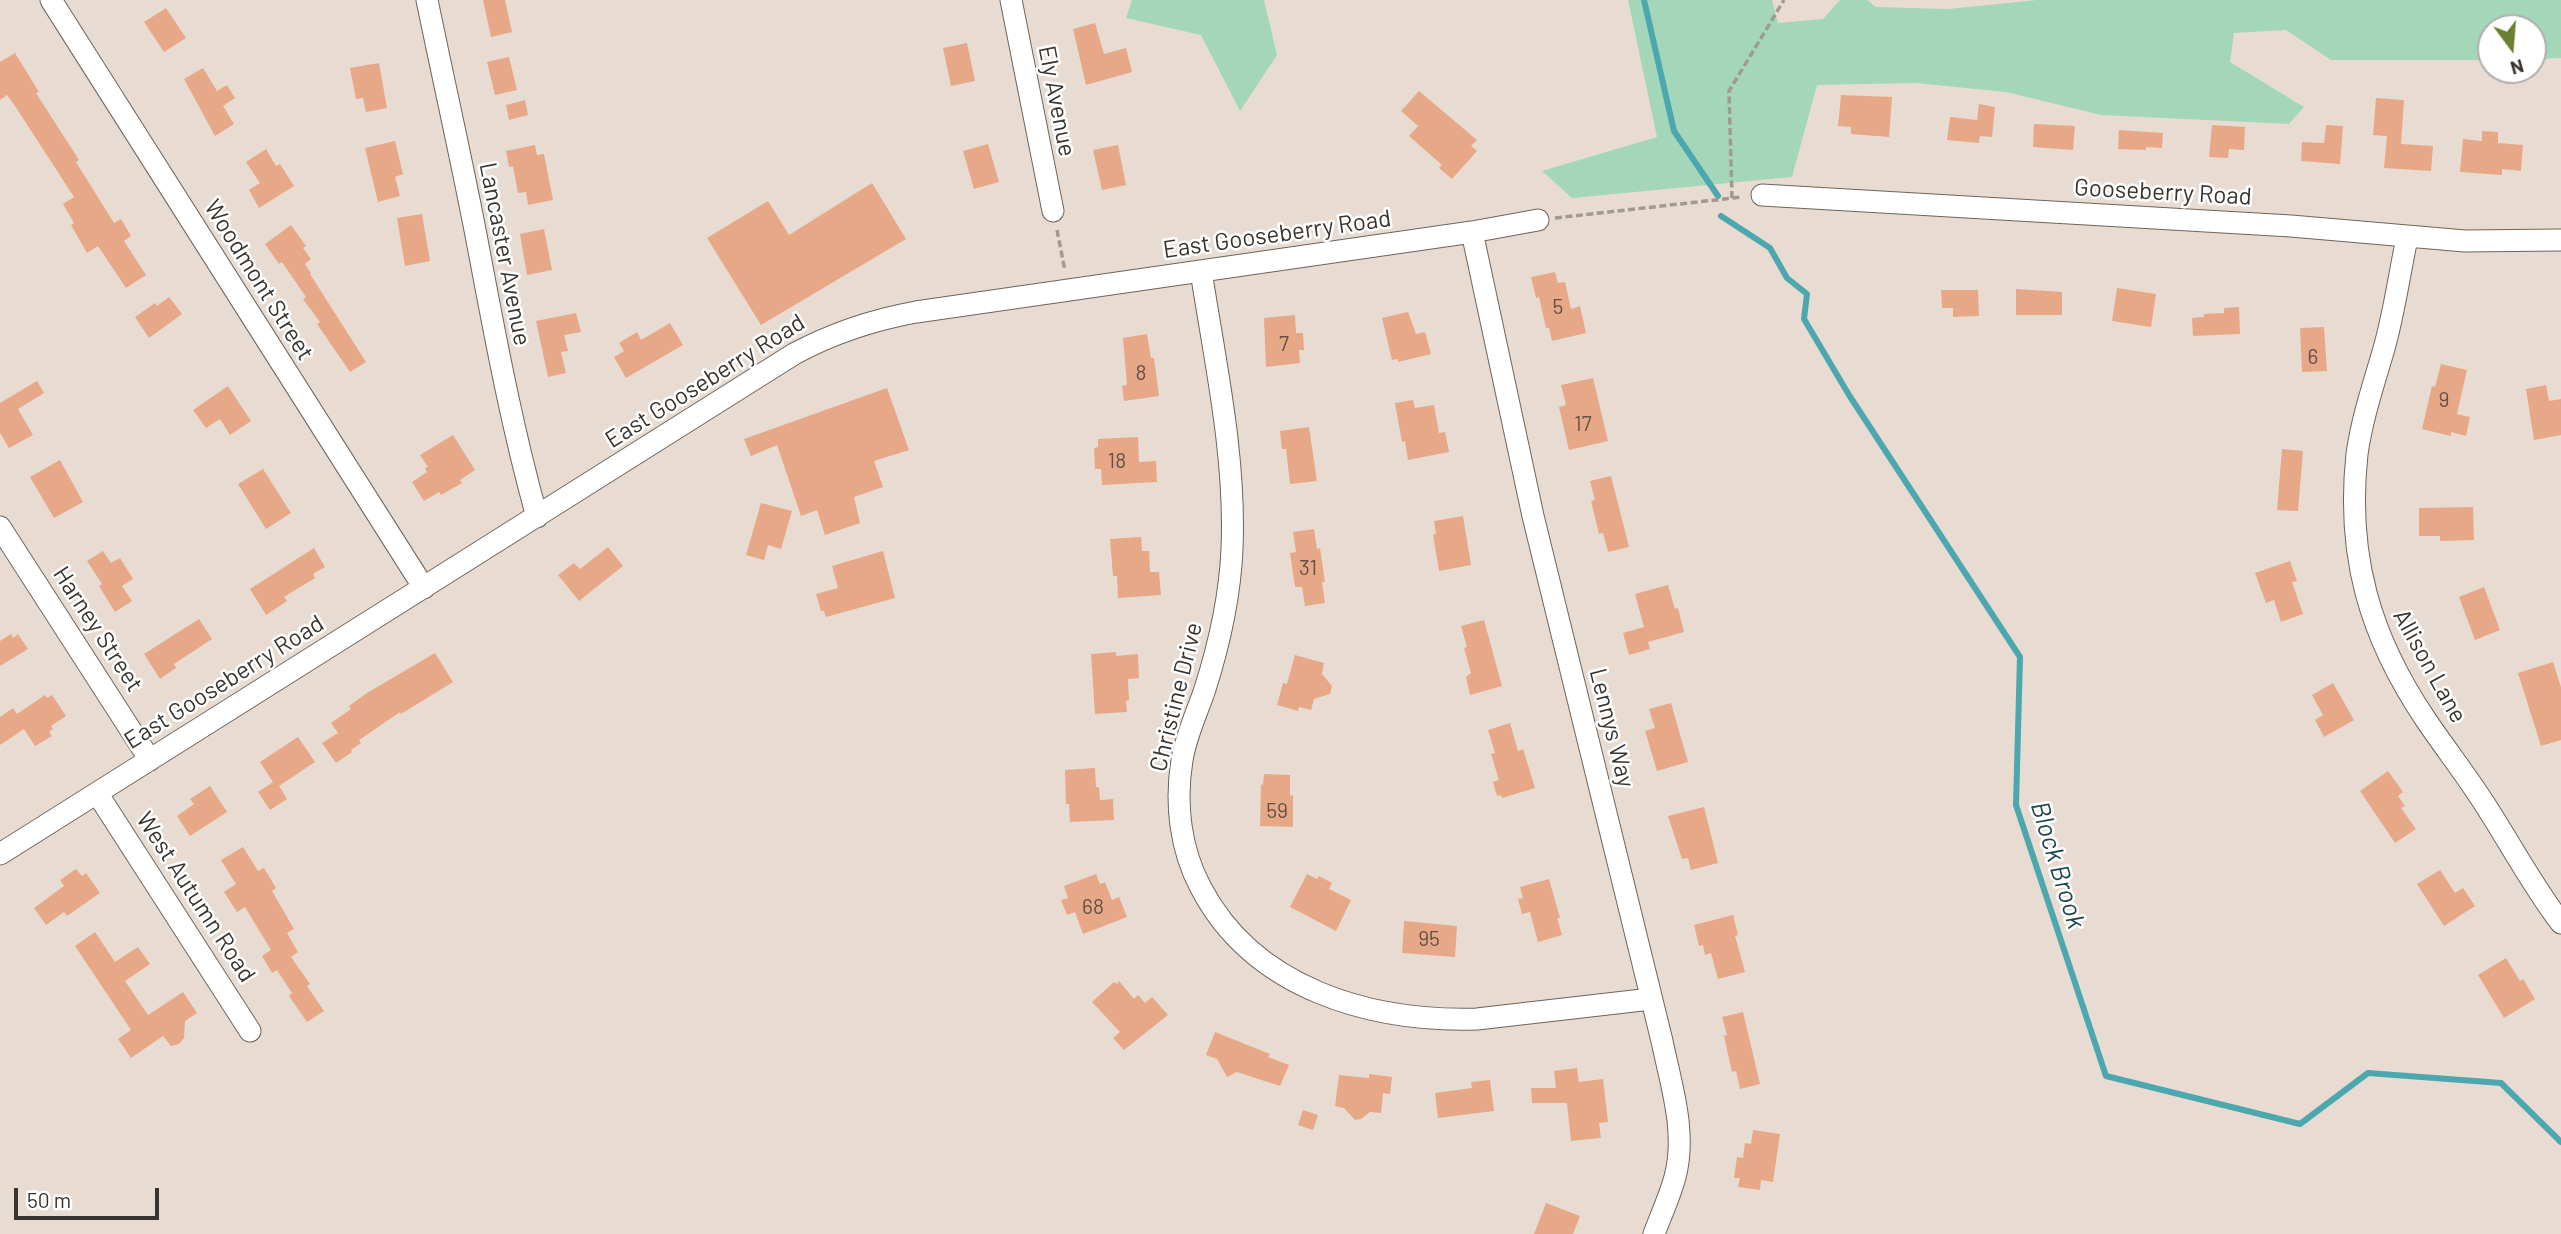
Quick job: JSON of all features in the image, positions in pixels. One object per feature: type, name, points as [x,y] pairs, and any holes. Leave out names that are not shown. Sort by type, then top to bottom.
[{"type":"street","name":"Woodmont Street","points":[[51,0],[424,588]]},
{"type":"street","name":"Lancaster Avenue","points":[[427,0],[500,365],[537,517]]},
{"type":"street","name":"Ely Avenue","points":[[1011,0],[1053,211]]},
{"type":"street","name":"Gooseberry Road","points":[[1762,195],[2305,227],[2407,238],[2465,241],[2561,240]]},
{"type":"street","name":"East Gooseberry Road","points":[[0,854],[794,354],[842,331],[906,314],[1472,232],[1538,219]]},
{"type":"street","name":"Lennys Way","points":[[1472,232],[1533,516],[1673,1094],[1679,1135],[1675,1177],[1654,1234]]},
{"type":"street","name":"Allison Lane","points":[[2407,238],[2384,350],[2362,422],[2357,457],[2357,529],[2362,580],[2376,628],[2399,674],[2425,718],[2484,803],[2535,889],[2561,923]]},
{"type":"street","name":"Christine Drive","points":[[1201,271],[1228,455],[1232,549],[1228,589],[1217,643],[1182,759],[1179,808],[1188,859],[1210,905],[1223,925],[1241,944],[1287,978],[1339,1000],[1380,1011],[1421,1018],[1477,1019],[1651,999]]},
{"type":"street","name":"Harney Street","points":[[0,527],[150,760]]},
{"type":"street","name":"West Autumn Road","points":[[97,793],[250,1031]]},
{"type":"path","points":[[1732,198],[1729,91],[1784,0]]},
{"type":"path","points":[[1538,219],[1762,195]]},
{"type":"path","points":[[1053,211],[1069,290]]},
{"type":"green space","points":[[1132,0],[1264,0],[1277,55],[1240,111],[1201,35],[1126,18]]},
{"type":"green space","points":[[1628,0],[1772,0],[1778,23],[1823,19],[1840,0],[1867,0],[1876,7],[1949,9],[2037,0],[2561,0],[2561,58],[2547,58],[2547,14],[2477,14],[2477,60],[2331,60],[2286,30],[2234,33],[2230,62],[2304,107],[2289,124],[2101,115],[2006,92],[1916,83],[1817,85],[1792,177],[1572,198],[1542,171],[1657,137]]},
{"type":"building","points":[[483,0],[505,0],[512,32],[491,37]]},
{"type":"building","points":[[166,8],[186,38],[164,52],[144,22]]},
{"type":"building","points":[[1095,23],[1104,54],[1126,48],[1132,72],[1086,85],[1073,29]]},
{"type":"building","points":[[967,43],[975,81],[951,86],[943,48]]},
{"type":"building","points":[[15,53],[39,92],[36,93],[79,160],[76,162],[114,223],[121,219],[131,236],[124,241],[146,275],[126,288],[98,246],[87,253],[63,204],[74,197],[7,95],[0,100],[0,62]]},
{"type":"building","points":[[509,57],[517,90],[495,95],[487,62]]},
{"type":"building","points":[[379,63],[387,108],[366,112],[363,98],[356,99],[350,68]]},
{"type":"building","points":[[203,68],[217,91],[227,85],[235,98],[223,106],[234,124],[215,136],[184,79]]},
{"type":"building","points":[[1419,91],[1477,140],[1471,146],[1477,151],[1452,179],[1439,168],[1442,165],[1409,136],[1418,126],[1401,111]]},
{"type":"building","points":[[1841,95],[1892,97],[1889,137],[1851,134],[1851,127],[1838,126]]},
{"type":"building","points":[[2376,98],[2404,100],[2401,144],[2433,146],[2431,171],[2384,168],[2387,136],[2373,135]]},
{"type":"building","points":[[525,100],[528,115],[509,120],[506,105]]},
{"type":"building","points":[[1979,104],[1995,107],[1992,137],[1980,136],[1979,143],[1947,140],[1950,117],[1977,120]]},
{"type":"building","points":[[2034,124],[2075,126],[2073,150],[2033,147]]},
{"type":"building","points":[[2212,125],[2245,127],[2244,150],[2229,149],[2228,158],[2209,157]]},
{"type":"building","points":[[2326,125],[2343,126],[2340,164],[2301,161],[2302,142],[2324,143]]},
{"type":"building","points":[[2119,130],[2163,133],[2162,148],[2118,149]]},
{"type":"building","points":[[2482,131],[2498,132],[2498,143],[2523,145],[2521,171],[2502,169],[2502,175],[2460,172],[2463,139],[2482,141]]},
{"type":"building","points":[[395,141],[403,174],[395,177],[400,196],[378,202],[365,148]]},
{"type":"building","points":[[988,144],[999,182],[974,189],[963,151]]},
{"type":"building","points":[[535,145],[537,155],[544,154],[553,200],[528,205],[526,192],[518,193],[513,166],[509,167],[506,151]]},
{"type":"building","points":[[1118,145],[1126,185],[1102,190],[1093,150]]},
{"type":"building","points":[[266,149],[276,166],[280,164],[294,186],[259,208],[249,190],[260,183],[246,162]]},
{"type":"building","points":[[872,183],[906,239],[761,325],[707,238],[768,201],[789,235]]},
{"type":"building","points":[[422,214],[430,261],[405,266],[397,218]]},
{"type":"building","points":[[291,225],[306,246],[303,248],[311,259],[305,264],[310,274],[366,362],[350,372],[317,324],[320,322],[303,299],[306,297],[282,262],[279,264],[265,244]]},
{"type":"building","points":[[544,229],[552,270],[527,275],[520,234]]},
{"type":"building","points":[[1555,272],[1558,283],[1565,282],[1571,309],[1580,306],[1586,333],[1552,341],[1531,277]]},
{"type":"building","points":[[2117,288],[2156,294],[2151,327],[2112,321]]},
{"type":"building","points":[[2016,289],[2062,292],[2062,315],[2016,315]]},
{"type":"building","points":[[1941,290],[1978,290],[1979,316],[1953,317],[1953,308],[1942,308]]},
{"type":"building","points":[[169,297],[182,314],[149,338],[135,317]]},
{"type":"building","points":[[2239,307],[2240,334],[2193,336],[2192,318],[2224,313],[2224,308]]},
{"type":"building","points":[[1408,312],[1416,334],[1425,332],[1431,354],[1398,362],[1398,359],[1392,360],[1382,318]]},
{"type":"building","points":[[576,313],[581,332],[564,335],[568,351],[561,352],[566,373],[548,377],[536,321]]},
{"type":"building","points":[[1295,315],[1296,333],[1303,333],[1304,350],[1299,350],[1300,363],[1266,367],[1264,318]]},
{"type":"building","points":[[670,323],[683,345],[626,378],[614,357],[624,351],[619,343],[637,332],[641,340]]},
{"type":"building","points":[[2324,327],[2327,371],[2302,372],[2300,328]]},
{"type":"building","points":[[1147,334],[1151,358],[1154,358],[1159,396],[1124,401],[1122,386],[1127,385],[1123,338]]},
{"type":"building","points":[[2441,364],[2467,370],[2457,414],[2470,417],[2466,436],[2451,432],[2451,436],[2422,429],[2432,386],[2435,387]]},
{"type":"building","points":[[1593,378],[1608,441],[1569,450],[1559,407],[1566,405],[1561,385]]},
{"type":"building","points":[[37,381],[44,393],[18,409],[33,435],[9,448],[0,433],[0,403]]},
{"type":"building","points":[[2546,385],[2549,401],[2561,399],[2561,435],[2534,440],[2526,389]]},
{"type":"building","points":[[228,386],[251,421],[230,435],[220,419],[206,428],[193,410]]},
{"type":"building","points":[[887,388],[909,450],[874,461],[883,487],[854,497],[860,523],[825,535],[817,510],[801,516],[777,445],[751,456],[744,439]]},
{"type":"building","points":[[1413,400],[1415,408],[1434,405],[1439,433],[1445,432],[1449,452],[1408,460],[1395,403]]},
{"type":"building","points":[[1309,427],[1317,481],[1290,484],[1286,449],[1282,449],[1280,431]]},
{"type":"building","points":[[453,435],[475,470],[460,480],[462,483],[424,501],[412,482],[427,472],[425,468],[428,467],[420,455]]},
{"type":"building","points":[[1138,437],[1139,462],[1156,461],[1157,482],[1102,485],[1101,469],[1095,469],[1094,448],[1098,447],[1098,439]]},
{"type":"building","points":[[2282,449],[2303,451],[2298,511],[2277,510]]},
{"type":"building","points":[[60,460],[83,502],[54,518],[30,477]]},
{"type":"building","points":[[263,469],[291,513],[266,529],[238,484]]},
{"type":"building","points":[[1611,476],[1629,547],[1608,552],[1603,533],[1599,534],[1591,501],[1595,500],[1590,481]]},
{"type":"building","points":[[761,503],[792,511],[781,549],[768,545],[764,560],[746,555]]},
{"type":"building","points":[[2473,507],[2474,540],[2440,541],[2440,536],[2419,536],[2419,508]]},
{"type":"building","points":[[1463,516],[1471,565],[1439,571],[1433,535],[1436,534],[1434,521]]},
{"type":"building","points":[[1314,529],[1317,549],[1320,548],[1325,603],[1305,606],[1302,587],[1295,587],[1290,553],[1296,552],[1293,532]]},
{"type":"building","points":[[1141,537],[1142,551],[1149,551],[1150,572],[1159,572],[1161,595],[1118,598],[1110,539]]},
{"type":"building","points":[[608,547],[623,566],[579,601],[558,575],[574,563],[580,569]]},
{"type":"building","points":[[314,548],[325,567],[313,574],[315,578],[284,597],[287,601],[266,615],[250,589]]},
{"type":"building","points":[[103,551],[111,563],[120,558],[133,579],[122,586],[132,601],[115,612],[87,561]]},
{"type":"building","points":[[883,551],[895,598],[826,617],[824,611],[821,611],[816,594],[838,588],[832,566]]},
{"type":"building","points":[[2290,561],[2297,581],[2292,582],[2303,614],[2281,622],[2274,600],[2266,603],[2255,573]]},
{"type":"building","points":[[1668,585],[1684,632],[1648,642],[1650,649],[1629,655],[1623,633],[1644,627],[1635,594]]},
{"type":"building","points":[[2484,587],[2500,630],[2475,640],[2459,597]]},
{"type":"building","points":[[199,619],[212,639],[174,664],[176,668],[160,679],[144,654]]},
{"type":"building","points":[[1484,620],[1502,686],[1470,695],[1466,677],[1471,673],[1461,626]]},
{"type":"building","points":[[11,634],[13,638],[18,634],[28,649],[0,666],[0,641]]},
{"type":"building","points":[[1116,652],[1116,656],[1138,654],[1139,678],[1128,679],[1127,712],[1095,714],[1091,654]]},
{"type":"building","points":[[435,653],[453,682],[401,714],[400,712],[359,740],[361,743],[351,750],[352,752],[336,763],[322,743],[338,733],[331,723],[367,693]]},
{"type":"building","points":[[1295,655],[1324,663],[1322,674],[1332,686],[1330,694],[1314,699],[1311,710],[1299,707],[1298,711],[1277,705],[1283,683],[1287,684]]},
{"type":"building","points":[[2553,662],[2561,687],[2561,740],[2541,746],[2518,673]]},
{"type":"building","points":[[2333,683],[2354,720],[2324,737],[2315,720],[2323,715],[2312,695]]},
{"type":"building","points":[[45,695],[47,698],[52,695],[66,716],[51,726],[53,729],[49,732],[52,736],[35,746],[24,729],[0,745],[0,717],[13,708],[17,714]]},
{"type":"building","points":[[1671,703],[1688,762],[1657,771],[1645,731],[1655,728],[1649,709]]},
{"type":"building","points":[[1510,723],[1518,751],[1523,749],[1535,788],[1502,798],[1501,795],[1497,796],[1493,782],[1499,780],[1491,754],[1495,753],[1488,730]]},
{"type":"building","points":[[298,737],[315,762],[279,786],[287,799],[270,810],[258,792],[273,782],[260,762]]},
{"type":"building","points":[[1095,768],[1100,800],[1113,799],[1114,820],[1070,822],[1069,804],[1066,804],[1065,770]]},
{"type":"building","points":[[2388,771],[2403,792],[2398,796],[2405,806],[2401,808],[2416,829],[2395,843],[2360,791]]},
{"type":"building","points":[[1264,774],[1290,775],[1293,827],[1260,826],[1261,784],[1263,785]]},
{"type":"building","points":[[210,786],[227,812],[190,836],[177,816],[194,804],[190,799]]},
{"type":"building","points":[[1704,807],[1718,863],[1691,870],[1688,858],[1682,859],[1668,816]]},
{"type":"building","points":[[243,847],[258,871],[264,868],[276,888],[272,891],[294,929],[287,933],[298,952],[291,957],[310,984],[307,986],[324,1011],[307,1022],[289,996],[292,993],[277,970],[272,973],[262,956],[271,950],[245,907],[237,912],[224,892],[236,884],[221,860]]},
{"type":"building","points":[[76,869],[82,876],[86,873],[100,893],[67,916],[64,912],[46,925],[34,908],[64,886],[60,880]]},
{"type":"building","points":[[2440,870],[2455,893],[2463,888],[2475,906],[2444,926],[2417,884]]},
{"type":"building","points":[[1096,874],[1100,884],[1105,882],[1112,900],[1119,897],[1127,917],[1083,934],[1075,912],[1067,915],[1061,900],[1068,898],[1064,886]]},
{"type":"building","points":[[1307,874],[1317,879],[1319,876],[1332,883],[1329,889],[1351,900],[1336,931],[1290,907]]},
{"type":"building","points":[[1549,879],[1562,935],[1538,942],[1530,912],[1522,914],[1518,899],[1523,898],[1520,887]]},
{"type":"building","points":[[1733,915],[1738,935],[1735,936],[1745,972],[1718,979],[1711,953],[1705,955],[1703,945],[1699,946],[1694,925]]},
{"type":"building","points":[[1404,921],[1457,926],[1455,957],[1402,953]]},
{"type":"building","points":[[95,932],[115,962],[138,947],[150,964],[125,981],[148,1015],[183,992],[197,1013],[185,1021],[184,1038],[179,1044],[171,1046],[163,1036],[131,1058],[118,1039],[131,1030],[75,946]]},
{"type":"building","points":[[2506,958],[2535,999],[2504,1018],[2478,975]]},
{"type":"building","points":[[1119,981],[1134,999],[1138,995],[1145,1003],[1152,997],[1168,1015],[1124,1050],[1113,1038],[1120,1032],[1092,1002],[1114,982],[1117,984]]},
{"type":"building","points":[[1743,1012],[1760,1084],[1740,1089],[1736,1071],[1732,1072],[1722,1017]]},
{"type":"building","points":[[1215,1032],[1270,1054],[1268,1057],[1289,1065],[1280,1086],[1237,1072],[1227,1077],[1217,1059],[1206,1055]]},
{"type":"building","points":[[1577,1068],[1579,1082],[1603,1079],[1608,1122],[1599,1123],[1601,1138],[1571,1141],[1567,1103],[1532,1103],[1531,1088],[1556,1088],[1554,1071]]},
{"type":"building","points":[[1369,1074],[1392,1077],[1390,1094],[1383,1093],[1381,1113],[1370,1112],[1355,1120],[1344,1108],[1335,1106],[1339,1075],[1369,1078]]},
{"type":"building","points":[[1490,1080],[1494,1111],[1438,1118],[1435,1093],[1472,1088],[1471,1082]]},
{"type":"building","points":[[1303,1110],[1318,1115],[1313,1130],[1298,1125]]},
{"type":"building","points":[[1753,1130],[1780,1134],[1773,1182],[1761,1180],[1760,1190],[1738,1187],[1740,1178],[1734,1178],[1737,1157],[1743,1158],[1745,1143],[1751,1144]]},
{"type":"building","points":[[1546,1203],[1580,1216],[1573,1234],[1534,1234]]},
{"type":"waterway","name":"Block Brook","points":[[1644,0],[1674,131],[1718,196]]},
{"type":"waterway","name":"Block Brook","points":[[1721,216],[1770,248],[1787,278],[1807,294],[1804,319],[1849,395],[2020,657],[2016,805],[2106,1076],[2300,1124],[2368,1073],[2501,1083],[2561,1142]]}]
